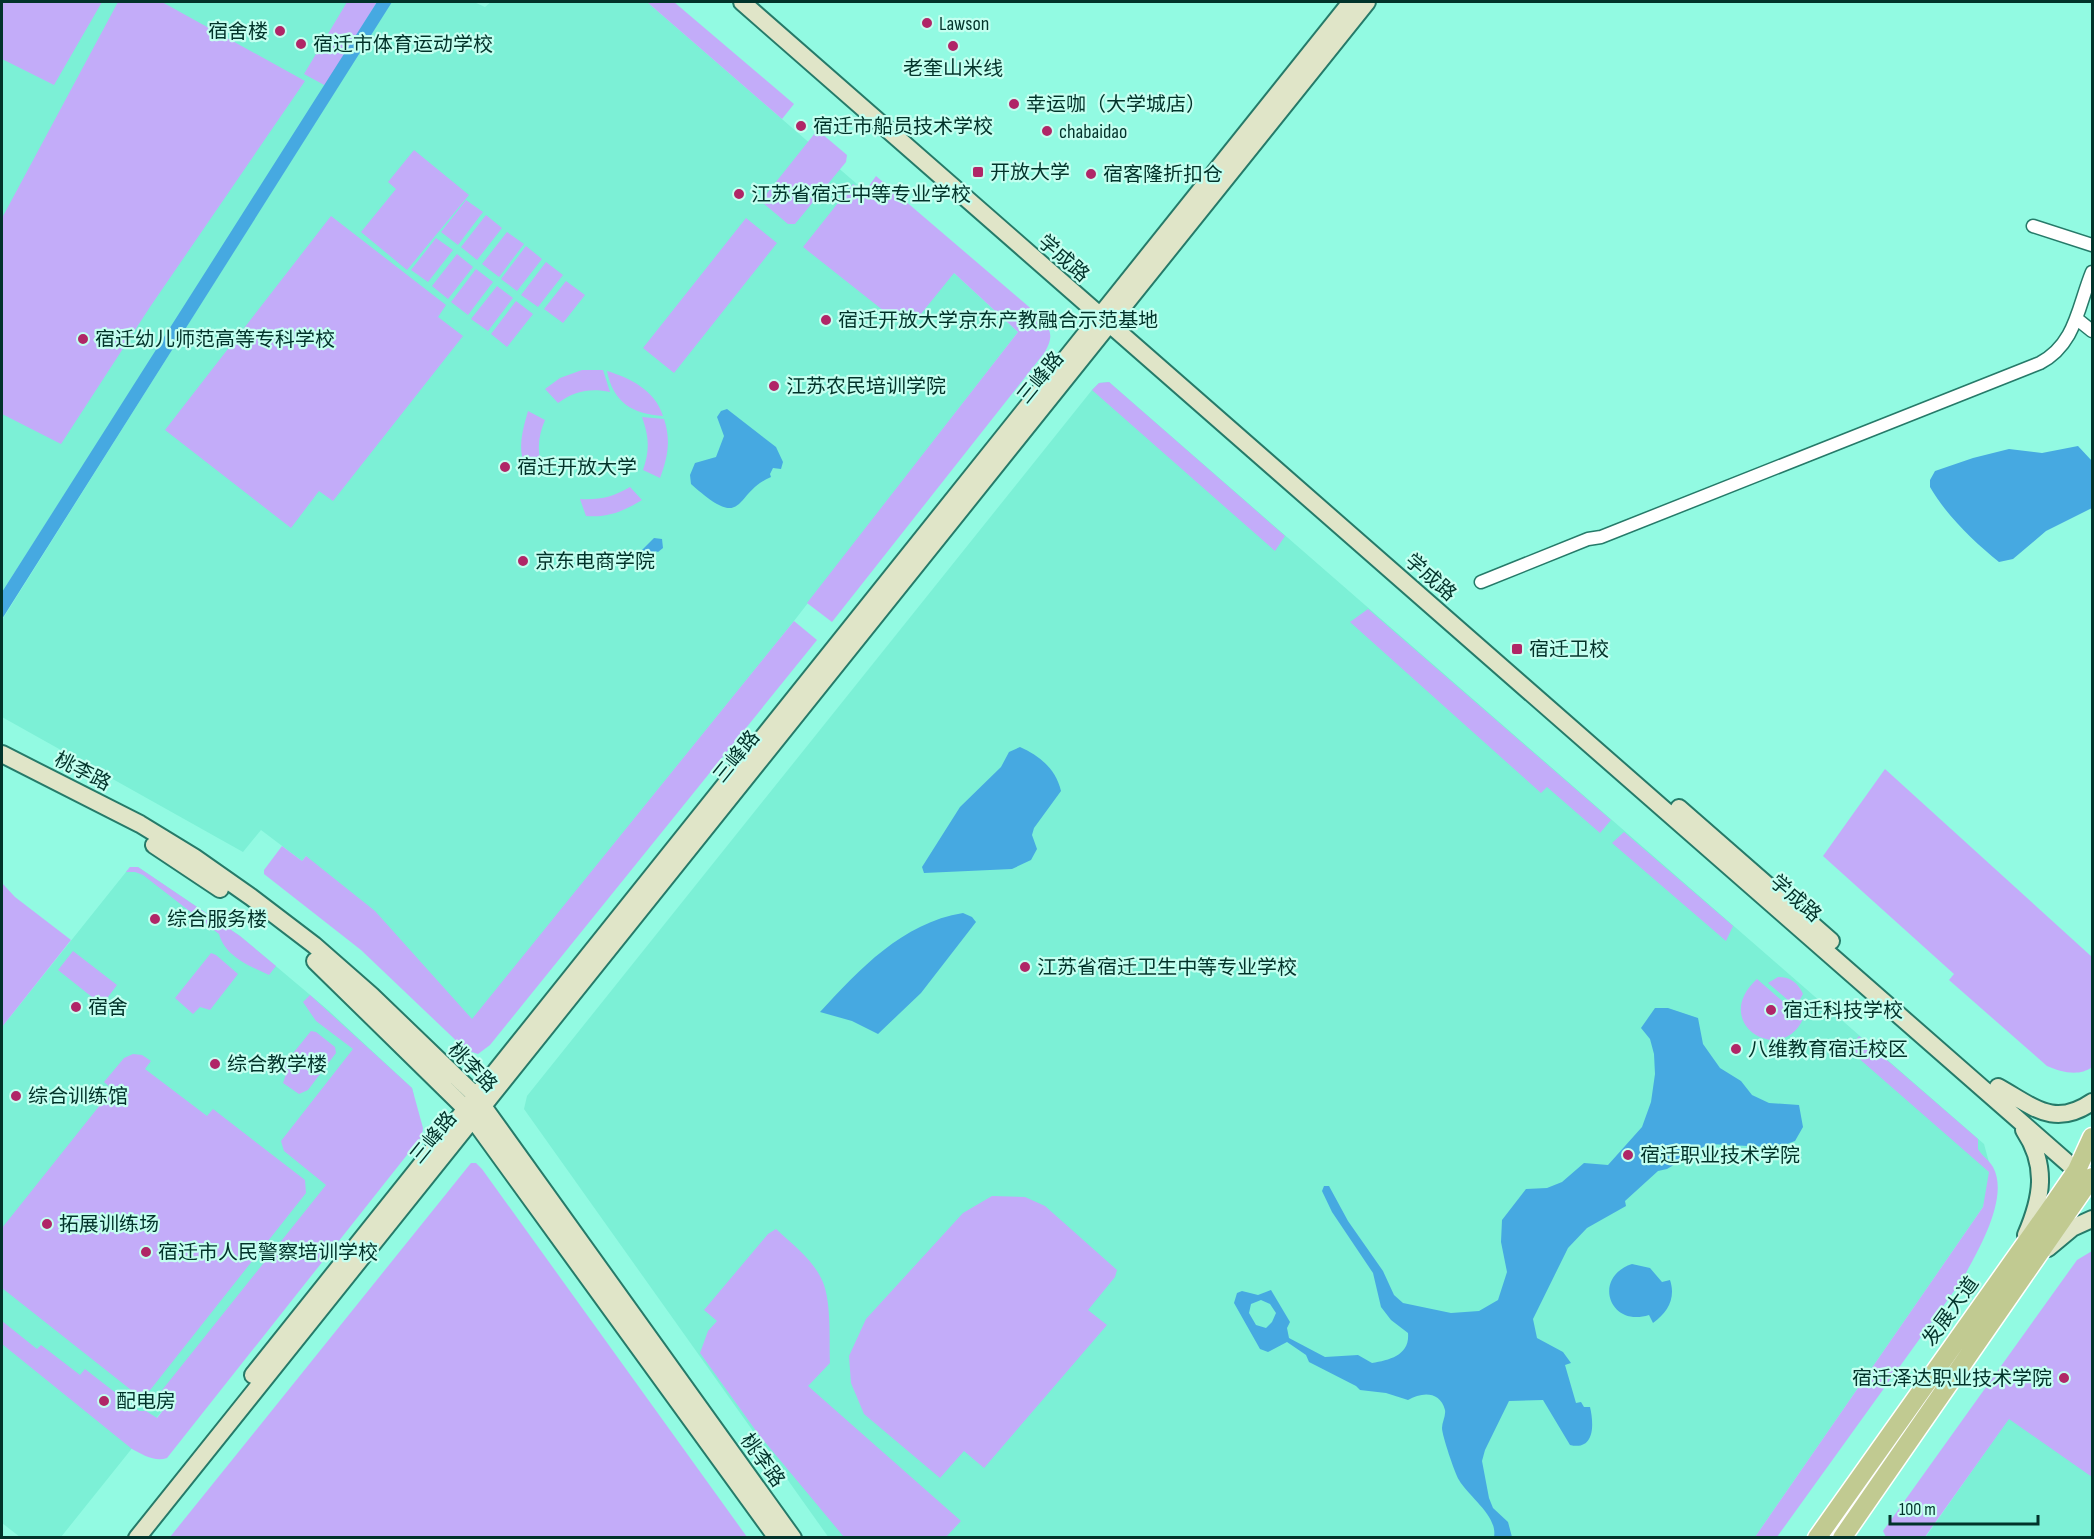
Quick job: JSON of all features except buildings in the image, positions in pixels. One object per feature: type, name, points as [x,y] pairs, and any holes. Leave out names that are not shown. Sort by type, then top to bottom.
[{"type":"main road","name":"学成路","points":[[742,2],[1107,316],[2088,1174]]},
{"type":"main road","name":"学成路","points":[[756,2],[1107,316]]},
{"type":"main road","name":"三峰路","points":[[124,1538],[474,1107],[1107,316],[1351,2]]},
{"type":"main road","name":"三峰路","points":[[1107,316],[1367,2]]},
{"type":"main road","name":"桃李路","points":[[2,754],[140,824],[194,857],[314,945],[370,995],[474,1107],[793,1538]]},
{"type":"main road","name":"桃李路","points":[[2,766],[134,834],[246,908],[313,959],[474,1107],[777,1538]]},
{"type":"main road","points":[[1995,1092],[2046,1113],[2076,1113],[2092,1102]]},
{"type":"main road","points":[[1995,1092],[2025,1131],[2040,1164],[2040,1196],[2023,1263]]},
{"type":"main road","name":"三峰路","points":[[137,1538],[474,1107]]},
{"type":"main road","name":"发展大道","points":[[1817,1538],[2088,1174],[2092,1137]]},
{"type":"main road","points":[[2023,1263],[2059,1237],[2092,1219]]},
{"type":"main road","name":"发展大道","points":[[1842,1538],[2023,1263]]},
{"type":"street","points":[[2033,226],[2092,244]]},
{"type":"street","points":[[1481,582],[1588,539],[1612,533],[2040,363],[2059,350],[2077,319],[2078,306],[2092,272]]},
{"type":"street","points":[[2077,319],[2092,331]]},
{"type":"shaded area","name":"宿迁幼儿师范高等专科学校","points":[[2,2],[376,2],[326,86],[2,592]]},
{"type":"shaded area","points":[[2,2],[102,2],[54,85],[2,59]]},
{"type":"shaded area","name":"宿迁幼儿师范高等专科学校","points":[[118,2],[162,2],[305,81],[150,307],[61,444],[2,414],[2,218]]},
{"type":"shaded area","points":[[347,2],[377,2],[326,86],[304,74]]},
{"type":"shaded area","name":"宿迁开放大学","points":[[391,2],[474,2],[485,7],[491,2],[647,2],[865,191],[1018,332],[794,621],[472,1020],[306,856],[302,861],[261,830],[243,852],[2,717],[2,620]]},
{"type":"shaded area","points":[[647,2],[674,2],[794,104],[782,119]]},
{"type":"shaded area","points":[[815,133],[821,133],[847,155],[846,162],[795,224],[788,224],[763,203],[764,197]]},
{"type":"shaded area","points":[[414,150],[469,195],[407,270],[361,232],[396,189],[388,182]]},
{"type":"shaded area","points":[[876,176],[1042,318],[1048,327],[1050,338],[1045,352],[832,622],[807,603],[1018,332],[954,273],[908,330],[803,247],[853,184],[864,193]]},
{"type":"shaded area","points":[[466,200],[483,212],[458,245],[441,232]]},
{"type":"shaded area","points":[[486,215],[502,228],[477,260],[461,247]]},
{"type":"shaded area","points":[[331,216],[446,305],[438,317],[463,336],[333,501],[319,491],[291,528],[165,430]]},
{"type":"shaded area","points":[[746,218],[777,243],[674,373],[643,348]]},
{"type":"shaded area","points":[[507,232],[524,244],[499,277],[482,264]]},
{"type":"shaded area","points":[[436,238],[453,250],[428,282],[411,270]]},
{"type":"shaded area","points":[[526,246],[542,259],[517,291],[501,279]]},
{"type":"shaded area","points":[[457,254],[473,267],[448,299],[432,286]]},
{"type":"shaded area","points":[[546,262],[563,275],[538,307],[521,295]]},
{"type":"shaded area","points":[[476,269],[493,282],[468,315],[451,302]]},
{"type":"shaded area","points":[[566,281],[585,295],[563,323],[544,309]]},
{"type":"shaded area","points":[[497,286],[513,298],[488,331],[471,319]]},
{"type":"shaded area","points":[[516,301],[533,314],[507,347],[491,334]]},
{"type":"shaded area","points":[[582,370],[603,370],[610,392],[596,390],[583,392],[558,403],[545,389],[560,378]]},
{"type":"shaded area","points":[[607,371],[641,386],[654,399],[663,416],[642,412],[626,404],[614,391]]},
{"type":"shaded area","points":[[1109,382],[1984,1144],[1990,1166],[1988,1189],[1983,1207],[1755,1537],[829,1538],[524,1109],[527,1096],[1092,390],[1099,383]]},
{"type":"shaded area","points":[[1109,382],[1285,536],[1275,551],[1092,390],[1099,383]]},
{"type":"shaded area","points":[[528,411],[545,420],[539,445],[544,469],[525,466],[521,452]]},
{"type":"shaded area","points":[[642,417],[664,419],[668,448],[660,478],[643,470],[648,443]]},
{"type":"shaded area","points":[[630,487],[642,500],[616,513],[586,516],[580,499],[606,497]]},
{"type":"shaded area","points":[[1368,609],[1611,820],[1600,833],[1547,787],[1541,793],[1350,622]]},
{"type":"shaded area","points":[[794,621],[817,640],[490,1045],[478,1054],[466,1050],[361,950],[264,874],[264,870],[282,846],[302,861],[306,856],[375,911],[472,1019]]},
{"type":"shaded area","points":[[1885,769],[2092,957],[2092,1067],[2076,1073],[2064,1072],[2047,1066],[1949,980],[1954,974],[1823,856]]},
{"type":"shaded area","points":[[1624,832],[1733,926],[1726,941],[1612,843]]},
{"type":"shaded area","name":"宿迁市人民警察培训学校","points":[[130,867],[138,867],[240,936],[328,1010],[412,1088],[414,1096],[61,1537],[20,1537],[2,1523],[2,1027]]},
{"type":"shaded area","points":[[130,867],[138,867],[240,936],[276,966],[269,975],[239,959],[222,942],[219,934],[143,875],[126,872]]},
{"type":"shaded area","points":[[2,883],[15,897],[71,940],[2,1027]]},
{"type":"shaded area","points":[[73,951],[117,985],[102,1005],[58,970]]},
{"type":"shaded area","points":[[211,953],[238,974],[210,1010],[200,1007],[193,1014],[175,998]]},
{"type":"shaded area","points":[[1778,977],[1790,979],[1801,990],[1803,994],[1796,1007],[1768,983]]},
{"type":"shaded area","points":[[1757,979],[1803,1019],[1793,1033],[1780,1039],[1766,1039],[1754,1034],[1745,1024],[1741,1011],[1744,995]]},
{"type":"shaded area","points":[[310,995],[412,1088],[423,1128],[422,1136],[167,1458],[149,1457],[132,1449],[2,1344],[2,1321],[37,1349],[41,1345],[80,1375],[85,1369],[139,1411],[146,1411],[157,1418],[165,1408],[155,1399],[326,1185],[284,1151],[281,1141],[353,1049],[316,1021],[303,1002]]},
{"type":"shaded area","points":[[311,1031],[316,1032],[335,1047],[336,1053],[308,1090],[299,1094],[283,1083],[286,1074],[282,1067]]},
{"type":"shaded area","points":[[1859,1036],[1978,1139],[1978,1149],[1993,1167],[1997,1180],[1995,1209],[1983,1241],[1962,1280],[1777,1537],[1755,1537],[1983,1207],[1989,1172],[1848,1049]]},
{"type":"shaded area","points":[[133,1054],[142,1055],[151,1061],[145,1069],[207,1116],[213,1109],[305,1180],[306,1193],[147,1394],[140,1397],[2,1288],[2,1228],[112,1089],[104,1082],[124,1058]]},
{"type":"shaded area","points":[[471,1163],[476,1163],[482,1169],[747,1537],[170,1537]]},
{"type":"shaded area","points":[[992,1196],[1025,1197],[1045,1206],[1117,1270],[1115,1277],[1088,1310],[1107,1325],[984,1468],[964,1451],[940,1478],[864,1414],[851,1383],[849,1356],[866,1319],[963,1213]]},
{"type":"shaded area","points":[[776,1229],[812,1264],[825,1286],[829,1319],[830,1363],[808,1386],[961,1521],[946,1537],[844,1537],[759,1435],[700,1353],[708,1331],[717,1321],[704,1310],[768,1234]]},
{"type":"shaded area","points":[[2092,1251],[2092,1477],[2009,1419],[1925,1537],[1886,1537],[1883,1531],[2077,1260]]},
{"type":"shaded area","name":"宿迁泽达职业技术学院","points":[[2092,1310],[2092,1537],[1925,1538],[2080,1317]]},
{"type":"water","points":[[377,2],[392,2],[2,619],[2,592]]},
{"type":"water","points":[[727,409],[776,447],[783,462],[781,469],[773,468],[771,477],[759,484],[731,508],[709,499],[691,484],[690,475],[695,463],[716,457],[724,436],[717,417],[721,411]]},
{"type":"water","points":[[2078,446],[2092,461],[2092,508],[2046,531],[2013,559],[1999,562],[1970,537],[1952,518],[1930,487],[1930,480],[1935,471],[1973,458],[2009,449],[2042,453]]},
{"type":"water","points":[[654,538],[662,539],[663,548],[658,552],[655,551],[648,565],[638,566],[638,554]]},
{"type":"water","points":[[1020,747],[1046,764],[1059,783],[1061,791],[1034,828],[1032,835],[1037,849],[1031,860],[1012,869],[924,873],[922,867],[960,807],[1001,767],[1009,752]]},
{"type":"water","points":[[963,913],[972,917],[976,922],[921,993],[878,1034],[852,1021],[820,1012],[867,964],[901,937],[941,918]]},
{"type":"water","points":[[1655,1008],[1668,1008],[1698,1018],[1703,1044],[1720,1068],[1741,1081],[1752,1095],[1769,1103],[1799,1105],[1803,1127],[1795,1141],[1787,1144],[1769,1147],[1708,1144],[1667,1169],[1658,1171],[1625,1201],[1626,1206],[1587,1228],[1568,1248],[1533,1319],[1537,1338],[1563,1352],[1571,1363],[1565,1365],[1576,1403],[1581,1402],[1584,1407],[1590,1407],[1591,1435],[1584,1444],[1570,1445],[1543,1400],[1509,1401],[1482,1461],[1489,1498],[1493,1508],[1508,1522],[1512,1537],[1494,1537],[1492,1522],[1459,1480],[1455,1470],[1446,1446],[1442,1426],[1445,1410],[1439,1399],[1425,1395],[1408,1400],[1386,1393],[1360,1390],[1309,1362],[1306,1355],[1287,1342],[1268,1352],[1260,1349],[1234,1303],[1237,1293],[1242,1291],[1258,1295],[1271,1290],[1290,1322],[1287,1328],[1289,1338],[1325,1357],[1358,1355],[1372,1363],[1392,1358],[1406,1347],[1408,1333],[1391,1320],[1381,1307],[1373,1273],[1332,1212],[1322,1191],[1324,1186],[1329,1186],[1348,1221],[1383,1271],[1394,1295],[1403,1303],[1451,1313],[1479,1311],[1498,1300],[1507,1272],[1501,1242],[1502,1220],[1526,1189],[1547,1188],[1562,1182],[1584,1163],[1608,1165],[1642,1127],[1651,1102],[1655,1074],[1654,1054],[1650,1039],[1641,1028]],"holes":[[[1261,1300],[1270,1304],[1276,1313],[1272,1322],[1266,1328],[1256,1325],[1249,1313],[1251,1304]]]},
{"type":"water","points":[[1632,1264],[1650,1268],[1662,1282],[1670,1280],[1671,1299],[1667,1309],[1653,1323],[1649,1315],[1635,1317],[1624,1314],[1615,1308],[1610,1299],[1609,1289],[1612,1279],[1620,1270]]},
{"type":"place","name":"Lawson","points":[[927,23]]},
{"type":"place","name":"宿舍楼","points":[[280,31]]},
{"type":"place","name":"宿迁市体育运动学校","points":[[301,44]]},
{"type":"place","name":"老奎山米线","points":[[953,46]]},
{"type":"place","name":"幸运咖（大学城店）","points":[[1014,104]]},
{"type":"place","name":"宿迁市船员技术学校","points":[[801,126]]},
{"type":"place","name":"chabaidao","points":[[1047,131]]},
{"type":"place","name":"开放大学","points":[[978,172]]},
{"type":"place","name":"宿客隆折扣仓","points":[[1091,174]]},
{"type":"place","name":"江苏省宿迁中等专业学校","points":[[739,194]]},
{"type":"place","name":"宿迁开放大学京东产教融合示范基地","points":[[826,320]]},
{"type":"place","name":"宿迁幼儿师范高等专科学校","points":[[83,339]]},
{"type":"place","name":"江苏农民培训学院","points":[[774,386]]},
{"type":"place","name":"宿迁开放大学","points":[[505,467]]},
{"type":"place","name":"京东电商学院","points":[[523,561]]},
{"type":"place","name":"宿迁卫校","points":[[1517,649]]},
{"type":"place","name":"综合服务楼","points":[[155,919]]},
{"type":"place","name":"江苏省宿迁卫生中等专业学校","points":[[1025,967]]},
{"type":"place","name":"宿舍","points":[[76,1007]]},
{"type":"place","name":"宿迁科技学校","points":[[1771,1010]]},
{"type":"place","name":"八维教育宿迁校区","points":[[1736,1049]]},
{"type":"place","name":"综合教学楼","points":[[215,1064]]},
{"type":"place","name":"综合训练馆","points":[[16,1096]]},
{"type":"place","name":"宿迁职业技术学院","points":[[1628,1155]]},
{"type":"place","name":"拓展训练场","points":[[47,1224]]},
{"type":"place","name":"宿迁市人民警察培训学校","points":[[146,1252]]},
{"type":"place","name":"宿迁泽达职业技术学院","points":[[2064,1378]]},
{"type":"place","name":"配电房","points":[[104,1401]]}]
